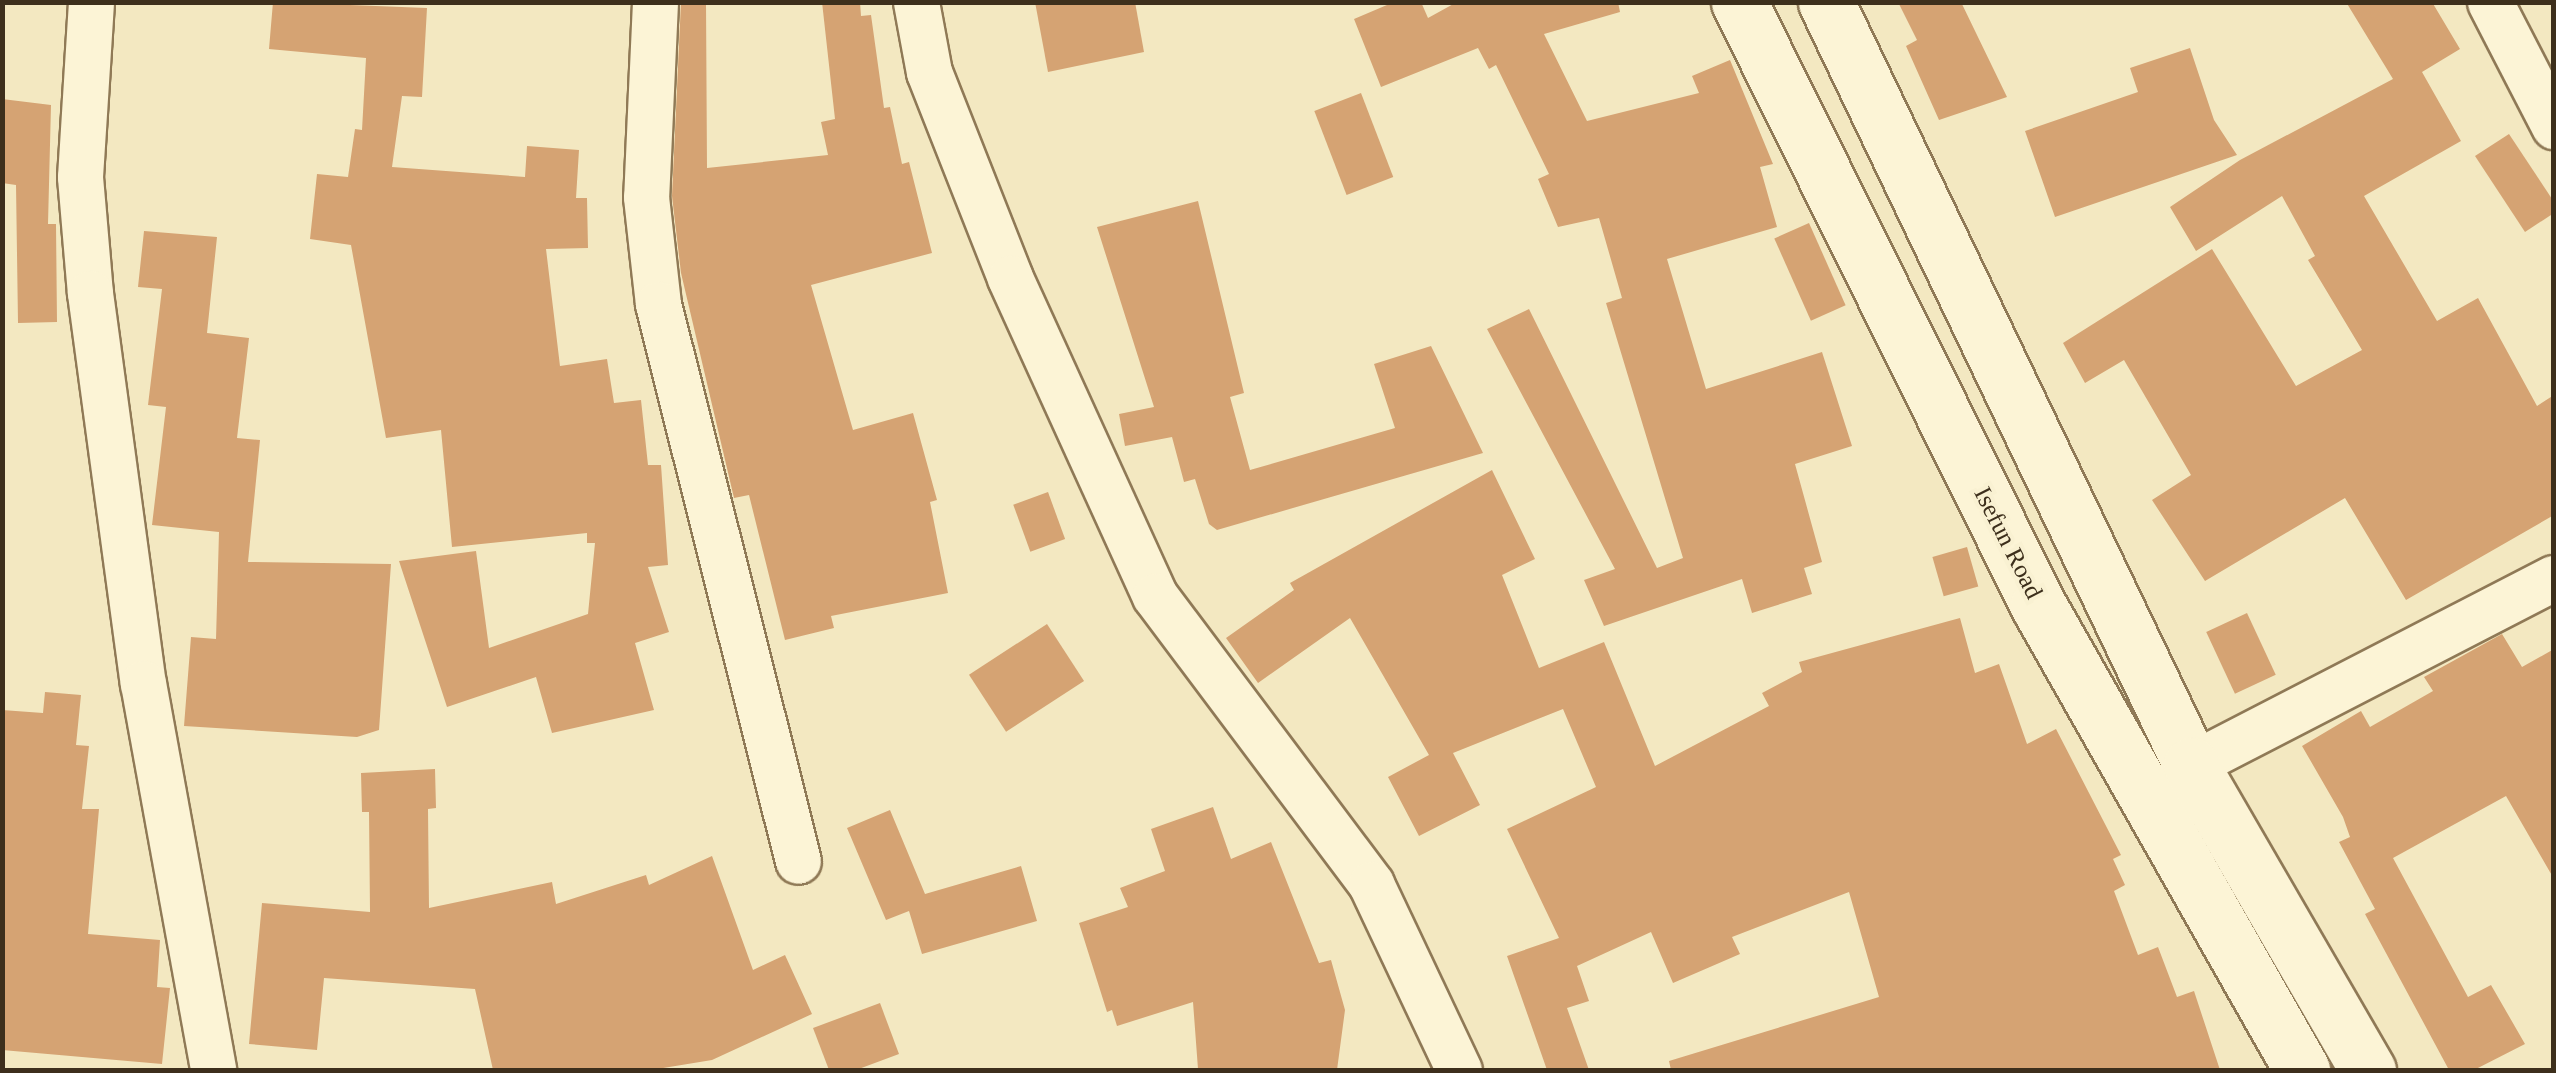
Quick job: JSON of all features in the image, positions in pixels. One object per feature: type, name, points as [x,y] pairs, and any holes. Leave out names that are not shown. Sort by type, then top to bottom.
[{"type":"street","points":[[90,2],[80,177],[90,293],[143,683],[213,1070]]},
{"type":"street","points":[[655,2],[646,198],[658,304],[798,861]]},
{"type":"street","points":[[916,2],[929,72],[1010,278],[1155,596],[1371,884],[1460,1070]]},
{"type":"street","name":"Isefun Road","points":[[1739,2],[2038,605],[2302,1070]]},
{"type":"street","points":[[1826,2],[2190,765],[2368,1070]]},
{"type":"street","points":[[2490,2],[2554,126]]},
{"type":"street","points":[[2190,765],[2554,578]]},
{"type":"building","points":[[273,2],[427,8],[422,97],[402,96],[392,167],[525,177],[527,146],[579,150],[576,198],[587,198],[588,248],[546,249],[560,366],[607,359],[614,403],[641,400],[648,465],[661,465],[668,565],[648,567],[669,632],[635,643],[654,710],[552,733],[536,677],[447,707],[399,561],[476,551],[489,648],[588,614],[595,543],[587,543],[587,533],[452,547],[441,430],[386,438],[351,245],[310,239],[317,174],[348,177],[355,129],[362,130],[366,58],[269,49]]},
{"type":"building","points":[[681,2],[706,2],[707,168],[828,155],[821,122],[835,119],[822,2],[860,2],[861,16],[871,15],[884,108],[890,107],[902,164],[909,162],[932,253],[811,285],[853,430],[913,413],[937,500],[930,502],[948,593],[831,616],[834,628],[785,640],[749,495],[734,498],[681,273],[672,196]]},
{"type":"building","points":[[1035,2],[1135,2],[1144,52],[1048,72]]},
{"type":"building","points":[[1394,2],[1421,2],[1428,18],[1457,2],[1618,2],[1620,12],[1544,34],[1587,121],[1699,93],[1692,76],[1730,60],[1773,164],[1760,167],[1777,227],[1667,259],[1706,389],[1822,352],[1852,446],[1795,464],[1822,562],[1804,568],[1812,594],[1752,613],[1742,579],[1604,626],[1584,580],[1615,569],[1487,329],[1529,309],[1657,568],[1683,558],[1606,303],[1622,298],[1599,218],[1558,227],[1538,179],[1549,174],[1496,65],[1489,69],[1478,48],[1381,87],[1354,19]]},
{"type":"building","points":[[1898,2],[1961,2],[2007,97],[1939,120],[1906,46],[1917,40]]},
{"type":"building","points":[[2346,2],[2432,2],[2460,49],[2422,72],[2461,141],[2364,196],[2437,321],[2478,298],[2537,406],[2554,395],[2554,515],[2406,600],[2345,498],[2205,581],[2152,500],[2191,475],[2124,360],[2085,383],[2063,343],[2212,249],[2296,386],[2362,350],[2308,260],[2315,256],[2282,196],[2196,251],[2170,207],[2240,160],[2393,79]]},
{"type":"building","points":[[2190,48],[2214,120],[2237,155],[2055,217],[2025,131],[2138,92],[2130,68]]},
{"type":"building","points":[[1361,93],[1393,177],[1347,195],[1314,111]]},
{"type":"building","points":[[2,99],[51,105],[48,224],[56,224],[57,322],[18,323],[16,185],[2,183]]},
{"type":"building","points":[[2509,134],[2554,202],[2554,213],[2525,232],[2475,156]]},
{"type":"building","points":[[1198,201],[1244,393],[1230,397],[1250,470],[1395,428],[1374,364],[1431,346],[1483,453],[1217,530],[1209,524],[1195,479],[1184,482],[1172,437],[1125,446],[1119,414],[1154,407],[1097,227]]},
{"type":"building","points":[[1809,223],[1846,305],[1811,321],[1774,238]]},
{"type":"building","points":[[144,231],[217,237],[207,333],[249,338],[237,438],[260,440],[248,562],[391,564],[379,730],[357,737],[184,726],[191,637],[216,639],[219,532],[152,525],[166,407],[148,405],[162,289],[138,287]]},
{"type":"building","points":[[1492,470],[1535,559],[1502,575],[1539,668],[1604,642],[1655,766],[1769,706],[1762,693],[1802,672],[1799,662],[1960,618],[1975,673],[1999,664],[2027,744],[2056,729],[2121,855],[2113,859],[2125,885],[2114,891],[2138,955],[2158,947],[2177,997],[2194,991],[2220,1070],[1671,1070],[1669,1061],[1879,997],[1849,892],[1732,937],[1740,954],[1673,983],[1651,932],[1577,966],[1589,1001],[1567,1008],[1589,1070],[1547,1070],[1507,956],[1559,938],[1507,829],[1596,787],[1563,709],[1453,753],[1480,805],[1419,836],[1388,777],[1429,755],[1350,618],[1258,683],[1226,638],[1294,590],[1290,583]]},
{"type":"building","points":[[1048,492],[1065,539],[1030,552],[1013,505]]},
{"type":"building","points":[[1967,547],[1978,586],[1944,596],[1932,557]]},
{"type":"building","points":[[2247,613],[2276,675],[2235,694],[2206,632]]},
{"type":"building","points":[[1047,624],[1084,681],[1006,732],[969,675]]},
{"type":"building","points":[[2502,634],[2522,667],[2554,649],[2554,879],[2506,796],[2393,858],[2468,997],[2491,985],[2525,1044],[2474,1070],[2449,1070],[2365,914],[2375,909],[2339,842],[2350,837],[2343,817],[2302,746],[2361,711],[2370,727],[2433,691],[2424,677]]},
{"type":"building","points":[[45,692],[81,695],[76,745],[89,746],[82,809],[99,809],[88,934],[160,940],[157,987],[170,988],[162,1064],[2,1050],[2,710],[43,713]]},
{"type":"building","points":[[435,769],[436,808],[428,809],[429,908],[552,882],[556,904],[646,875],[649,885],[712,856],[753,970],[785,955],[812,1014],[712,1060],[651,1070],[493,1070],[475,989],[324,978],[317,1050],[249,1044],[262,903],[370,912],[369,812],[362,812],[361,773]]},
{"type":"building","points":[[1213,807],[1231,859],[1271,842],[1319,963],[1331,960],[1345,1010],[1337,1070],[1198,1069],[1193,1002],[1117,1026],[1112,1010],[1107,1012],[1079,923],[1128,907],[1120,888],[1165,871],[1151,829]]},
{"type":"building","points":[[890,810],[925,894],[1021,866],[1037,921],[922,954],[909,911],[886,920],[847,828]]},
{"type":"building","points":[[880,1003],[899,1054],[856,1070],[829,1070],[813,1028]]}]
